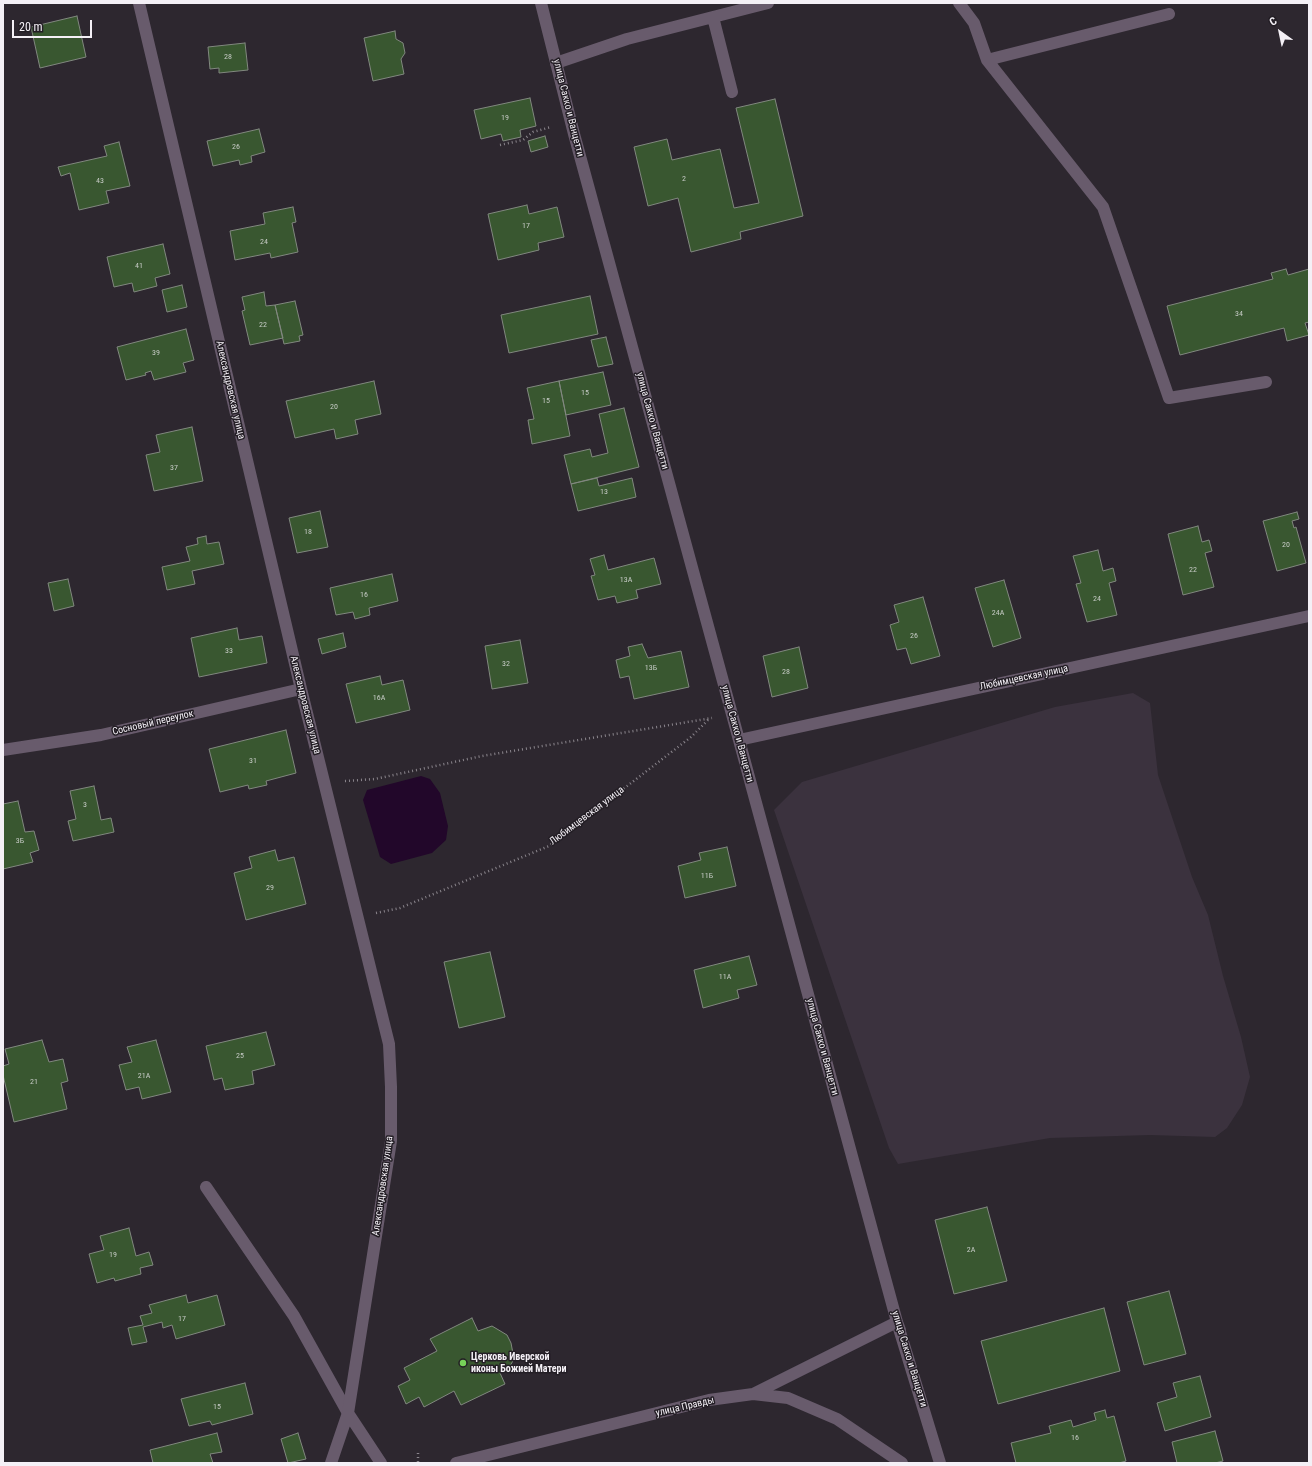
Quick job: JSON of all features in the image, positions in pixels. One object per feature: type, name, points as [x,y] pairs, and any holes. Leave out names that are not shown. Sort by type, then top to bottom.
[{"type":"street","name":"Александровская улица","points":[[139,3],[301,689],[389,1044],[392,1087],[391,1141],[348,1413],[331,1463]]},
{"type":"street","name":"улица Сакко и Ванцетти","points":[[541,3],[571,122],[897,1322],[940,1463]]},
{"type":"street","points":[[556,63],[627,39],[768,3]]},
{"type":"street","points":[[959,3],[974,23],[987,60],[1103,207],[1169,398],[1266,382]]},
{"type":"street","points":[[987,60],[1169,14]]},
{"type":"street","points":[[713,17],[732,92]]},
{"type":"street","name":"Любимцевская улица","points":[[738,740],[1309,616]]},
{"type":"street","name":"Сосновый переулок","points":[[3,750],[101,735],[301,689]]},
{"type":"street","points":[[206,1187],[294,1316],[348,1413],[381,1463]]},
{"type":"street","points":[[753,1394],[897,1322]]},
{"type":"street","name":"улица Правды","points":[[456,1463],[709,1400],[753,1394],[788,1398],[837,1419],[902,1463]]},
{"type":"path","points":[[500,145],[523,140],[533,132],[571,122]]},
{"type":"path","points":[[324,782],[375,779],[482,756],[710,718],[731,713]]},
{"type":"path","name":"Любимцевская улица","points":[[358,917],[400,908],[549,846],[691,737],[710,718]]},
{"type":"path","points":[[418,1453],[418,1463]]},
{"type":"shaded area","points":[[1133,693],[1150,703],[1158,775],[1192,877],[1208,915],[1223,976],[1241,1037],[1250,1077],[1242,1105],[1227,1128],[1215,1137],[1150,1135],[1050,1138],[898,1164],[889,1148],[774,810],[802,782],[1055,707]]},
{"type":"shaded area","points":[[421,776],[430,779],[440,793],[448,826],[446,840],[432,853],[391,864],[380,857],[363,800],[367,790]]},
{"type":"building","points":[[77,16],[86,57],[40,68],[31,27]]},
{"type":"building","points":[[395,31],[396,39],[403,43],[405,53],[401,59],[404,74],[373,81],[364,38]]},
{"type":"building","points":[[245,43],[248,70],[219,73],[219,68],[210,69],[208,47]]},
{"type":"building","points":[[530,98],[536,126],[520,130],[521,137],[503,141],[501,134],[481,139],[474,110]]},
{"type":"building","points":[[775,99],[803,216],[740,232],[741,239],[691,252],[678,198],[648,206],[634,147],[667,139],[672,160],[720,149],[734,208],[759,203],[736,108]]},
{"type":"building","points":[[259,129],[265,152],[251,156],[252,162],[240,165],[239,160],[213,166],[207,141]]},
{"type":"building","points":[[545,136],[548,147],[531,152],[528,141]]},
{"type":"building","points":[[119,142],[130,186],[106,191],[109,203],[79,210],[70,173],[61,176],[58,167],[107,156],[104,146]]},
{"type":"building","points":[[527,205],[529,214],[557,207],[564,237],[538,243],[539,250],[498,260],[488,214]]},
{"type":"building","points":[[293,207],[296,222],[292,223],[298,252],[271,258],[270,253],[235,260],[230,231],[265,224],[263,213]]},
{"type":"building","points":[[163,244],[170,274],[155,278],[157,286],[134,292],[132,283],[114,287],[107,257]]},
{"type":"building","points":[[1286,269],[1288,275],[1309,269],[1309,322],[1305,323],[1309,335],[1287,341],[1284,328],[1180,355],[1167,306],[1273,279],[1271,273]]},
{"type":"building","points":[[182,285],[187,307],[167,312],[162,290]]},
{"type":"building","points":[[264,292],[266,306],[275,305],[283,338],[250,345],[242,311],[245,310],[242,297]]},
{"type":"building","points":[[590,296],[598,334],[509,353],[501,315]]},
{"type":"building","points":[[295,301],[303,335],[299,336],[300,341],[284,344],[275,305]]},
{"type":"building","points":[[186,329],[194,360],[183,363],[186,372],[154,380],[151,371],[145,373],[146,375],[126,380],[117,347]]},
{"type":"building","points":[[606,337],[613,364],[598,367],[591,340]]},
{"type":"building","points":[[603,372],[611,405],[566,415],[559,381]]},
{"type":"building","points":[[374,381],[381,414],[355,420],[358,434],[336,439],[334,429],[295,438],[286,401]]},
{"type":"building","points":[[559,381],[570,436],[532,444],[528,420],[534,419],[527,388]]},
{"type":"building","points":[[624,408],[639,467],[571,484],[564,455],[590,449],[592,457],[608,453],[599,414]]},
{"type":"building","points":[[192,427],[203,481],[154,491],[146,455],[160,452],[156,435]]},
{"type":"building","points":[[597,478],[599,486],[632,478],[636,497],[578,511],[571,484]]},
{"type":"building","points":[[320,511],[328,547],[297,553],[289,518]]},
{"type":"building","points":[[1297,512],[1299,519],[1292,521],[1294,528],[1296,527],[1306,563],[1277,571],[1263,521]]},
{"type":"building","points":[[1198,526],[1202,542],[1209,540],[1212,551],[1205,553],[1214,587],[1183,595],[1168,534]]},
{"type":"building","points":[[206,536],[207,544],[219,542],[224,564],[192,571],[195,584],[167,590],[162,567],[190,561],[186,547],[198,544],[197,538]]},
{"type":"building","points":[[1098,550],[1103,571],[1113,568],[1116,581],[1109,583],[1117,615],[1087,622],[1076,584],[1081,583],[1073,556]]},
{"type":"building","points":[[604,555],[608,570],[654,558],[661,584],[636,590],[638,598],[617,603],[615,596],[598,600],[591,576],[595,575],[590,559]]},
{"type":"building","points":[[392,574],[398,601],[369,608],[370,615],[355,619],[353,612],[336,615],[330,588]]},
{"type":"building","points":[[68,579],[74,606],[54,611],[48,583]]},
{"type":"building","points":[[1004,580],[1021,638],[993,647],[975,588]]},
{"type":"building","points":[[923,597],[940,656],[911,664],[906,648],[897,650],[890,625],[899,622],[894,605]]},
{"type":"building","points":[[237,628],[239,640],[262,636],[267,663],[199,677],[191,638]]},
{"type":"building","points":[[343,633],[346,647],[322,654],[318,639]]},
{"type":"building","points":[[520,640],[528,683],[492,689],[485,646]]},
{"type":"building","points":[[642,644],[648,658],[681,651],[689,687],[634,699],[629,676],[620,678],[616,660],[630,656],[628,647]]},
{"type":"building","points":[[799,647],[808,688],[772,697],[763,656]]},
{"type":"building","points":[[380,676],[382,685],[403,680],[410,710],[356,723],[346,684]]},
{"type":"building","points":[[286,730],[296,773],[266,781],[267,785],[249,789],[248,785],[220,792],[209,749]]},
{"type":"building","points":[[94,786],[101,820],[111,818],[114,832],[73,841],[68,821],[76,819],[70,791]]},
{"type":"building","points":[[18,801],[25,832],[34,831],[39,850],[30,853],[33,862],[3,869],[3,804]]},
{"type":"building","points":[[727,847],[736,886],[685,898],[678,866],[701,860],[699,853]]},
{"type":"building","points":[[275,850],[278,861],[294,857],[306,904],[246,920],[234,873],[252,868],[249,857]]},
{"type":"building","points":[[490,952],[505,1017],[459,1028],[444,962]]},
{"type":"building","points":[[749,956],[757,985],[737,990],[739,998],[703,1008],[694,970]]},
{"type":"building","points":[[266,1032],[275,1065],[252,1071],[254,1084],[225,1090],[222,1078],[214,1080],[206,1046]]},
{"type":"building","points":[[42,1040],[49,1062],[63,1059],[68,1081],[61,1083],[67,1109],[14,1122],[3,1075],[3,1066],[9,1064],[5,1049]]},
{"type":"building","points":[[156,1040],[171,1092],[142,1099],[139,1087],[126,1090],[119,1065],[132,1062],[127,1047]]},
{"type":"building","points":[[987,1207],[1007,1281],[954,1294],[935,1220]]},
{"type":"building","points":[[129,1228],[136,1256],[149,1252],[153,1265],[140,1268],[141,1274],[115,1281],[114,1278],[97,1283],[89,1254],[104,1250],[100,1236]]},
{"type":"building","points":[[1169,1291],[1186,1354],[1144,1365],[1127,1302]]},
{"type":"building","points":[[186,1295],[188,1303],[217,1295],[225,1325],[176,1339],[172,1325],[163,1328],[162,1322],[143,1327],[147,1342],[132,1345],[128,1328],[143,1325],[140,1316],[152,1313],[149,1305]]},
{"type":"building","points":[[1104,1308],[1120,1371],[998,1404],[981,1341]]},
{"type":"building","name":"Церковь Иверской иконы Божией Матери","points":[[472,1318],[478,1331],[492,1326],[507,1335],[511,1343],[514,1359],[510,1366],[500,1373],[505,1384],[461,1405],[454,1391],[424,1407],[419,1397],[406,1404],[398,1386],[410,1380],[404,1368],[437,1351],[430,1339]]},
{"type":"building","points":[[1200,1376],[1211,1417],[1165,1431],[1157,1403],[1177,1397],[1173,1383]]},
{"type":"building","points":[[245,1383],[253,1414],[212,1425],[210,1421],[189,1426],[181,1399]]},
{"type":"building","points":[[1105,1410],[1107,1418],[1114,1416],[1126,1461],[1119,1463],[1016,1463],[1011,1443],[1051,1433],[1049,1426],[1071,1420],[1073,1427],[1096,1420],[1094,1413]]},
{"type":"building","points":[[1215,1431],[1223,1461],[1215,1463],[1177,1463],[1172,1442]]},
{"type":"building","points":[[217,1433],[222,1452],[210,1454],[213,1463],[153,1463],[150,1450]]},
{"type":"building","points":[[298,1433],[306,1459],[288,1463],[281,1439]]},
{"type":"place","name":"Церковь Иверской иконы Божией Матери","points":[[463,1363]]}]
